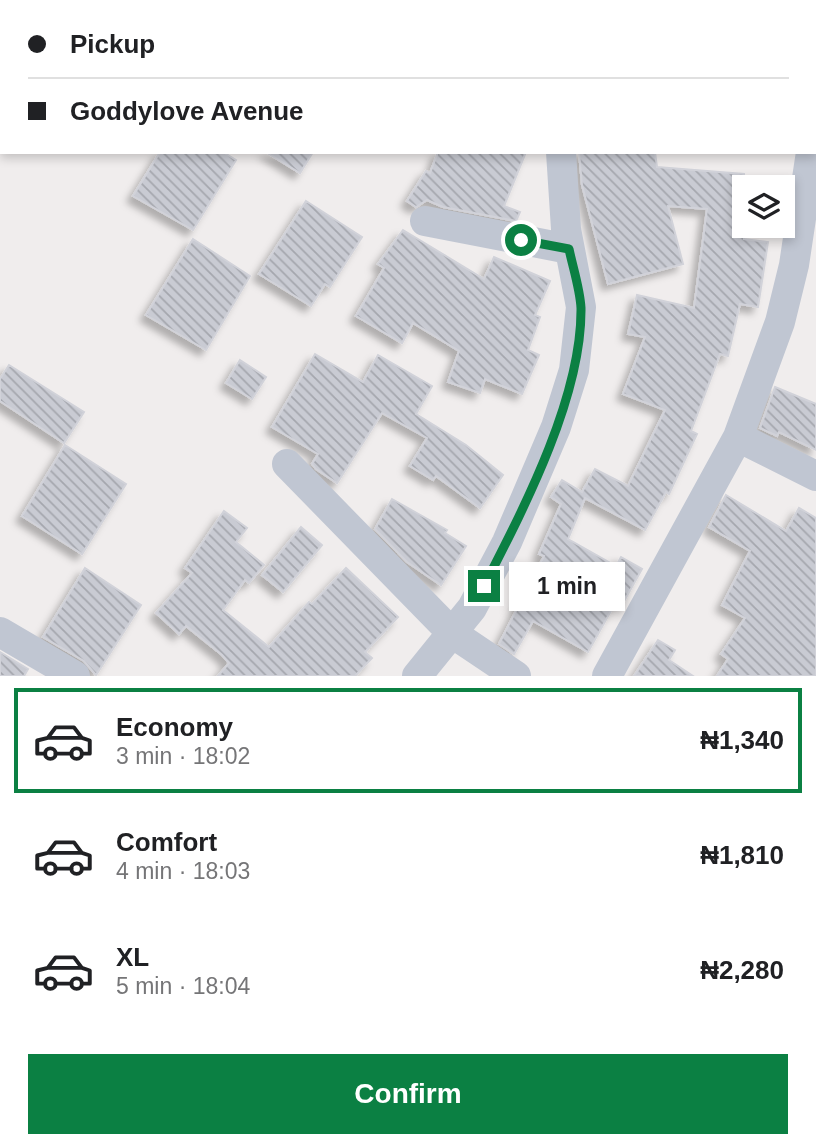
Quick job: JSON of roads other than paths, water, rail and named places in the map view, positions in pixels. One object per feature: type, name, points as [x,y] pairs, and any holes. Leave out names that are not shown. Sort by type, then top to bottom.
[{"type":"street","points":[[417,676],[472,608],[507,542],[556,427],[575,370],[581,307],[569,249],[561,154]]},
{"type":"street","points":[[607,676],[738,437],[780,321],[794,265],[811,154]]},
{"type":"street","points":[[425,221],[569,249]]},
{"type":"street","points":[[738,437],[816,476]]},
{"type":"street","points":[[287,464],[452,633],[516,676]]},
{"type":"street","points":[[7,636],[75,676]]}]
